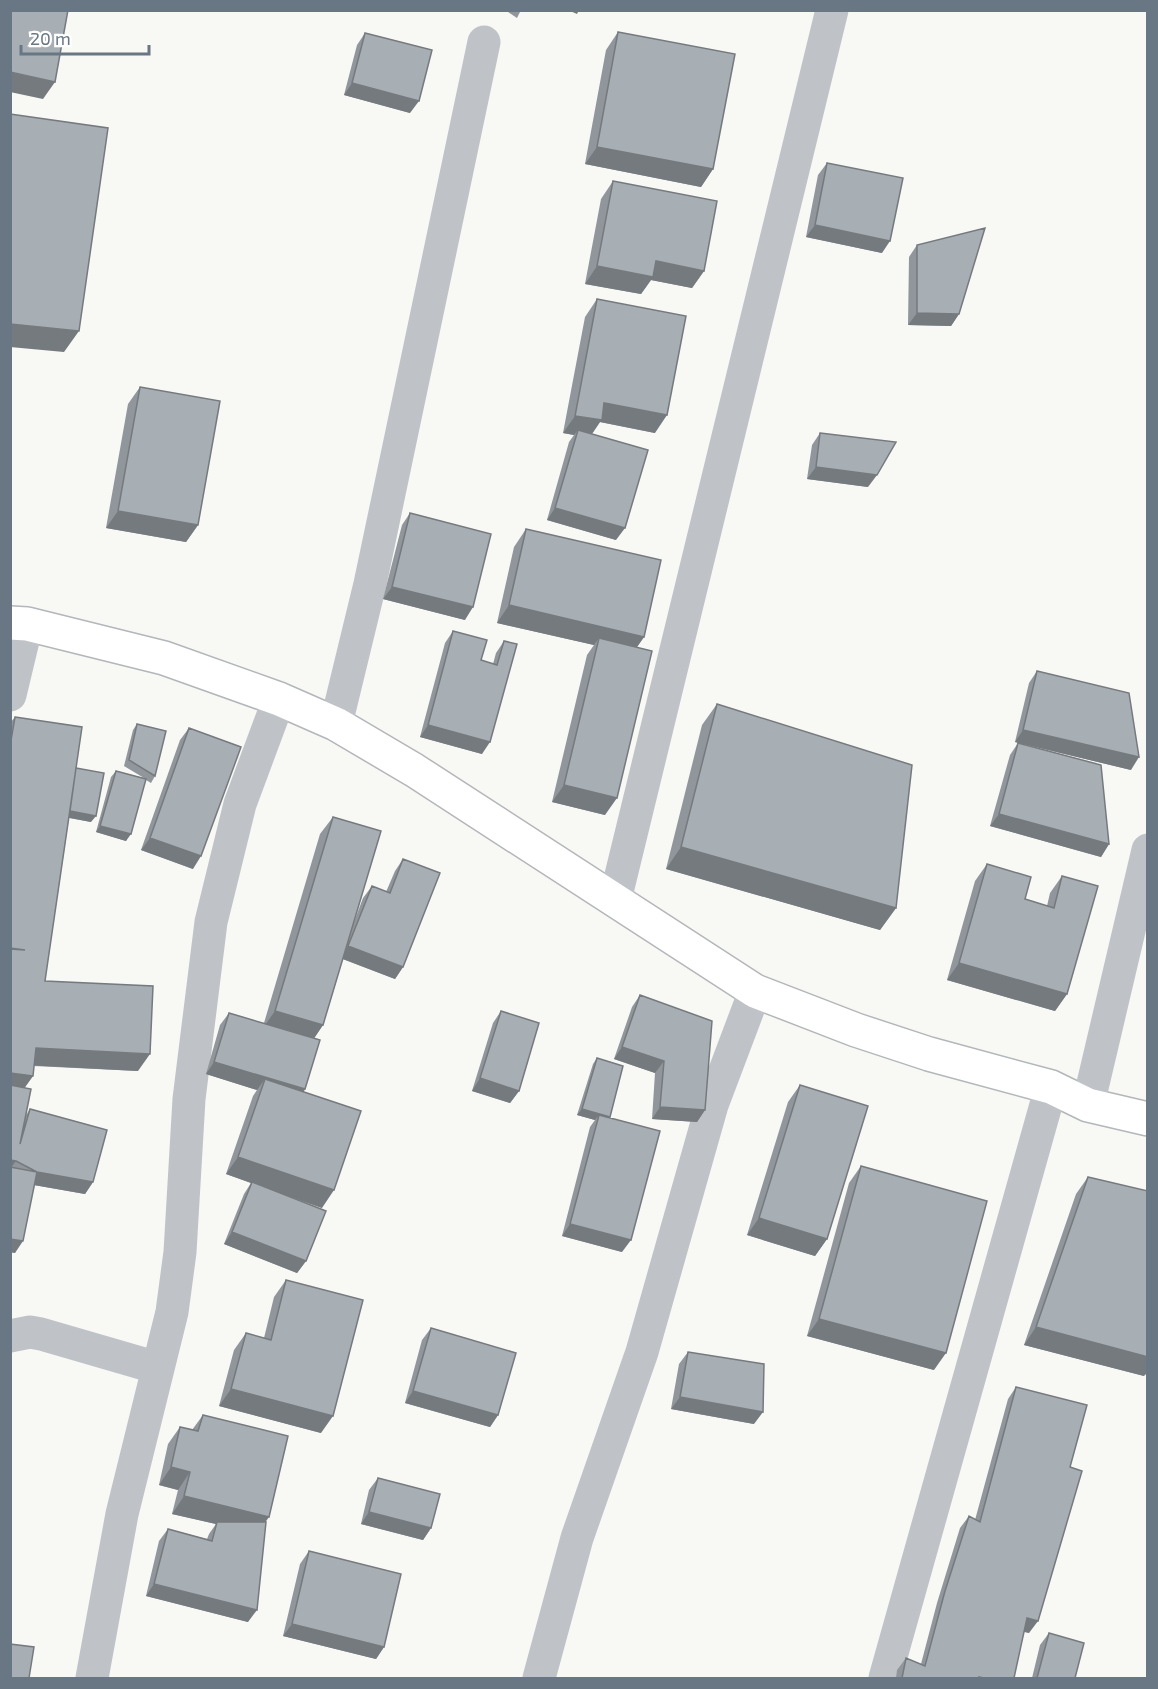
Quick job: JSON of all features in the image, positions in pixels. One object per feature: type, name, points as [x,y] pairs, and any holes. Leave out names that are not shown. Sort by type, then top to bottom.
[{"type":"highway","points":[[19,624],[164,657],[279,699],[336,724],[414,770],[755,991],[856,1030],[929,1054],[1052,1087],[1088,1105],[1148,1119]]},
{"type":"street","points":[[615,900],[832,10]]},
{"type":"street","points":[[336,724],[370,584],[484,42]]},
{"type":"street","points":[[10,695],[19,624]]},
{"type":"street","points":[[92,1678],[122,1514],[171,1312],[180,1252],[189,1099],[211,922],[240,804],[279,699]]},
{"type":"street","points":[[1088,1105],[1148,850]]},
{"type":"street","points":[[539,1678],[577,1538],[642,1352],[712,1105],[755,991]]},
{"type":"street","points":[[885,1678],[1052,1087]]},
{"type":"street","points":[[10,1336],[30,1332],[41,1334],[158,1368]]},
{"type":"building","points":[[10,10],[68,10],[55,82],[10,72]]},
{"type":"building","points":[[618,32],[735,54],[713,169],[597,147]]},
{"type":"building","points":[[365,33],[432,50],[419,101],[352,83]]},
{"type":"building","points":[[10,114],[108,128],[79,331],[10,324]]},
{"type":"building","points":[[827,163],[903,178],[890,241],[815,225]]},
{"type":"building","points":[[613,181],[717,201],[704,271],[656,261],[653,277],[597,266]]},
{"type":"building","points":[[985,228],[959,314],[917,313],[917,245]]},
{"type":"building","points":[[597,299],[686,316],[667,415],[604,403],[602,420],[575,416]]},
{"type":"building","points":[[140,387],[220,401],[198,525],[118,511]]},
{"type":"building","points":[[578,430],[648,450],[625,528],[555,508]]},
{"type":"building","points":[[820,433],[896,442],[877,475],[816,467]]},
{"type":"building","points":[[410,513],[491,534],[473,607],[392,587]]},
{"type":"building","points":[[526,529],[661,560],[644,637],[509,605]]},
{"type":"building","points":[[453,631],[487,640],[481,660],[497,665],[504,641],[517,644],[490,742],[428,725]]},
{"type":"building","points":[[599,638],[652,651],[617,798],[564,785]]},
{"type":"building","points":[[1037,671],[1129,693],[1139,757],[1023,730]]},
{"type":"building","points":[[717,704],[912,765],[896,908],[681,847]]},
{"type":"building","points":[[15,717],[82,727],[45,981],[153,986],[150,1054],[36,1048],[33,1076],[10,1073],[10,949],[25,950],[10,948],[10,746]]},
{"type":"building","points":[[137,724],[166,731],[155,776],[129,760]]},
{"type":"building","points":[[189,728],[241,747],[201,856],[150,838]]},
{"type":"building","points":[[1018,743],[1101,765],[1109,844],[999,814]]},
{"type":"building","points":[[76,768],[104,773],[96,816],[70,811]]},
{"type":"building","points":[[116,771],[146,779],[131,834],[100,826]]},
{"type":"building","points":[[333,817],[381,831],[323,1025],[275,1011]]},
{"type":"building","points":[[403,859],[440,873],[403,967],[348,946],[372,886],[390,893]]},
{"type":"building","points":[[987,864],[1031,877],[1025,899],[1054,908],[1062,876],[1098,886],[1067,994],[959,963]]},
{"type":"building","points":[[640,995],[712,1021],[705,1110],[660,1107],[664,1061],[622,1047]]},
{"type":"building","points":[[501,1011],[539,1023],[519,1091],[480,1078]]},
{"type":"building","points":[[229,1013],[320,1040],[305,1089],[214,1062]]},
{"type":"building","points":[[597,1058],[623,1066],[610,1117],[582,1109]]},
{"type":"building","points":[[265,1079],[361,1111],[334,1190],[238,1157]]},
{"type":"building","points":[[10,1085],[31,1089],[20,1144],[30,1109],[107,1130],[93,1182],[37,1172],[10,1160]]},
{"type":"building","points":[[800,1085],[868,1106],[827,1239],[759,1218]]},
{"type":"building","points":[[599,1115],[660,1131],[631,1240],[570,1224]]},
{"type":"building","points":[[861,1166],[987,1201],[946,1353],[819,1319]]},
{"type":"building","points":[[10,1167],[37,1172],[23,1241],[10,1239]]},
{"type":"building","points":[[1088,1177],[1148,1191],[1148,1357],[1036,1327]]},
{"type":"building","points":[[252,1182],[326,1211],[306,1261],[232,1232]]},
{"type":"building","points":[[286,1280],[363,1300],[333,1416],[231,1389],[246,1333],[271,1340]]},
{"type":"building","points":[[431,1328],[516,1353],[498,1415],[413,1391]]},
{"type":"building","points":[[688,1352],[764,1364],[763,1412],[680,1397]]},
{"type":"building","points":[[1016,1387],[1087,1405],[1070,1467],[1082,1471],[1038,1621],[1027,1618],[1014,1678],[902,1678],[906,1658],[925,1666],[945,1591],[969,1516],[980,1522]]},
{"type":"building","points":[[203,1415],[288,1436],[269,1517],[184,1496],[190,1472],[171,1467],[180,1427],[198,1431]]},
{"type":"building","points":[[378,1478],[440,1494],[431,1528],[369,1512]]},
{"type":"building","points":[[217,1522],[266,1522],[257,1610],[154,1584],[168,1529],[212,1541]]},
{"type":"building","points":[[309,1551],[401,1574],[384,1647],[292,1624]]},
{"type":"building","points":[[1049,1633],[1084,1643],[1075,1678],[1037,1678]]},
{"type":"building","points":[[10,1644],[34,1647],[29,1678],[10,1678]]}]
